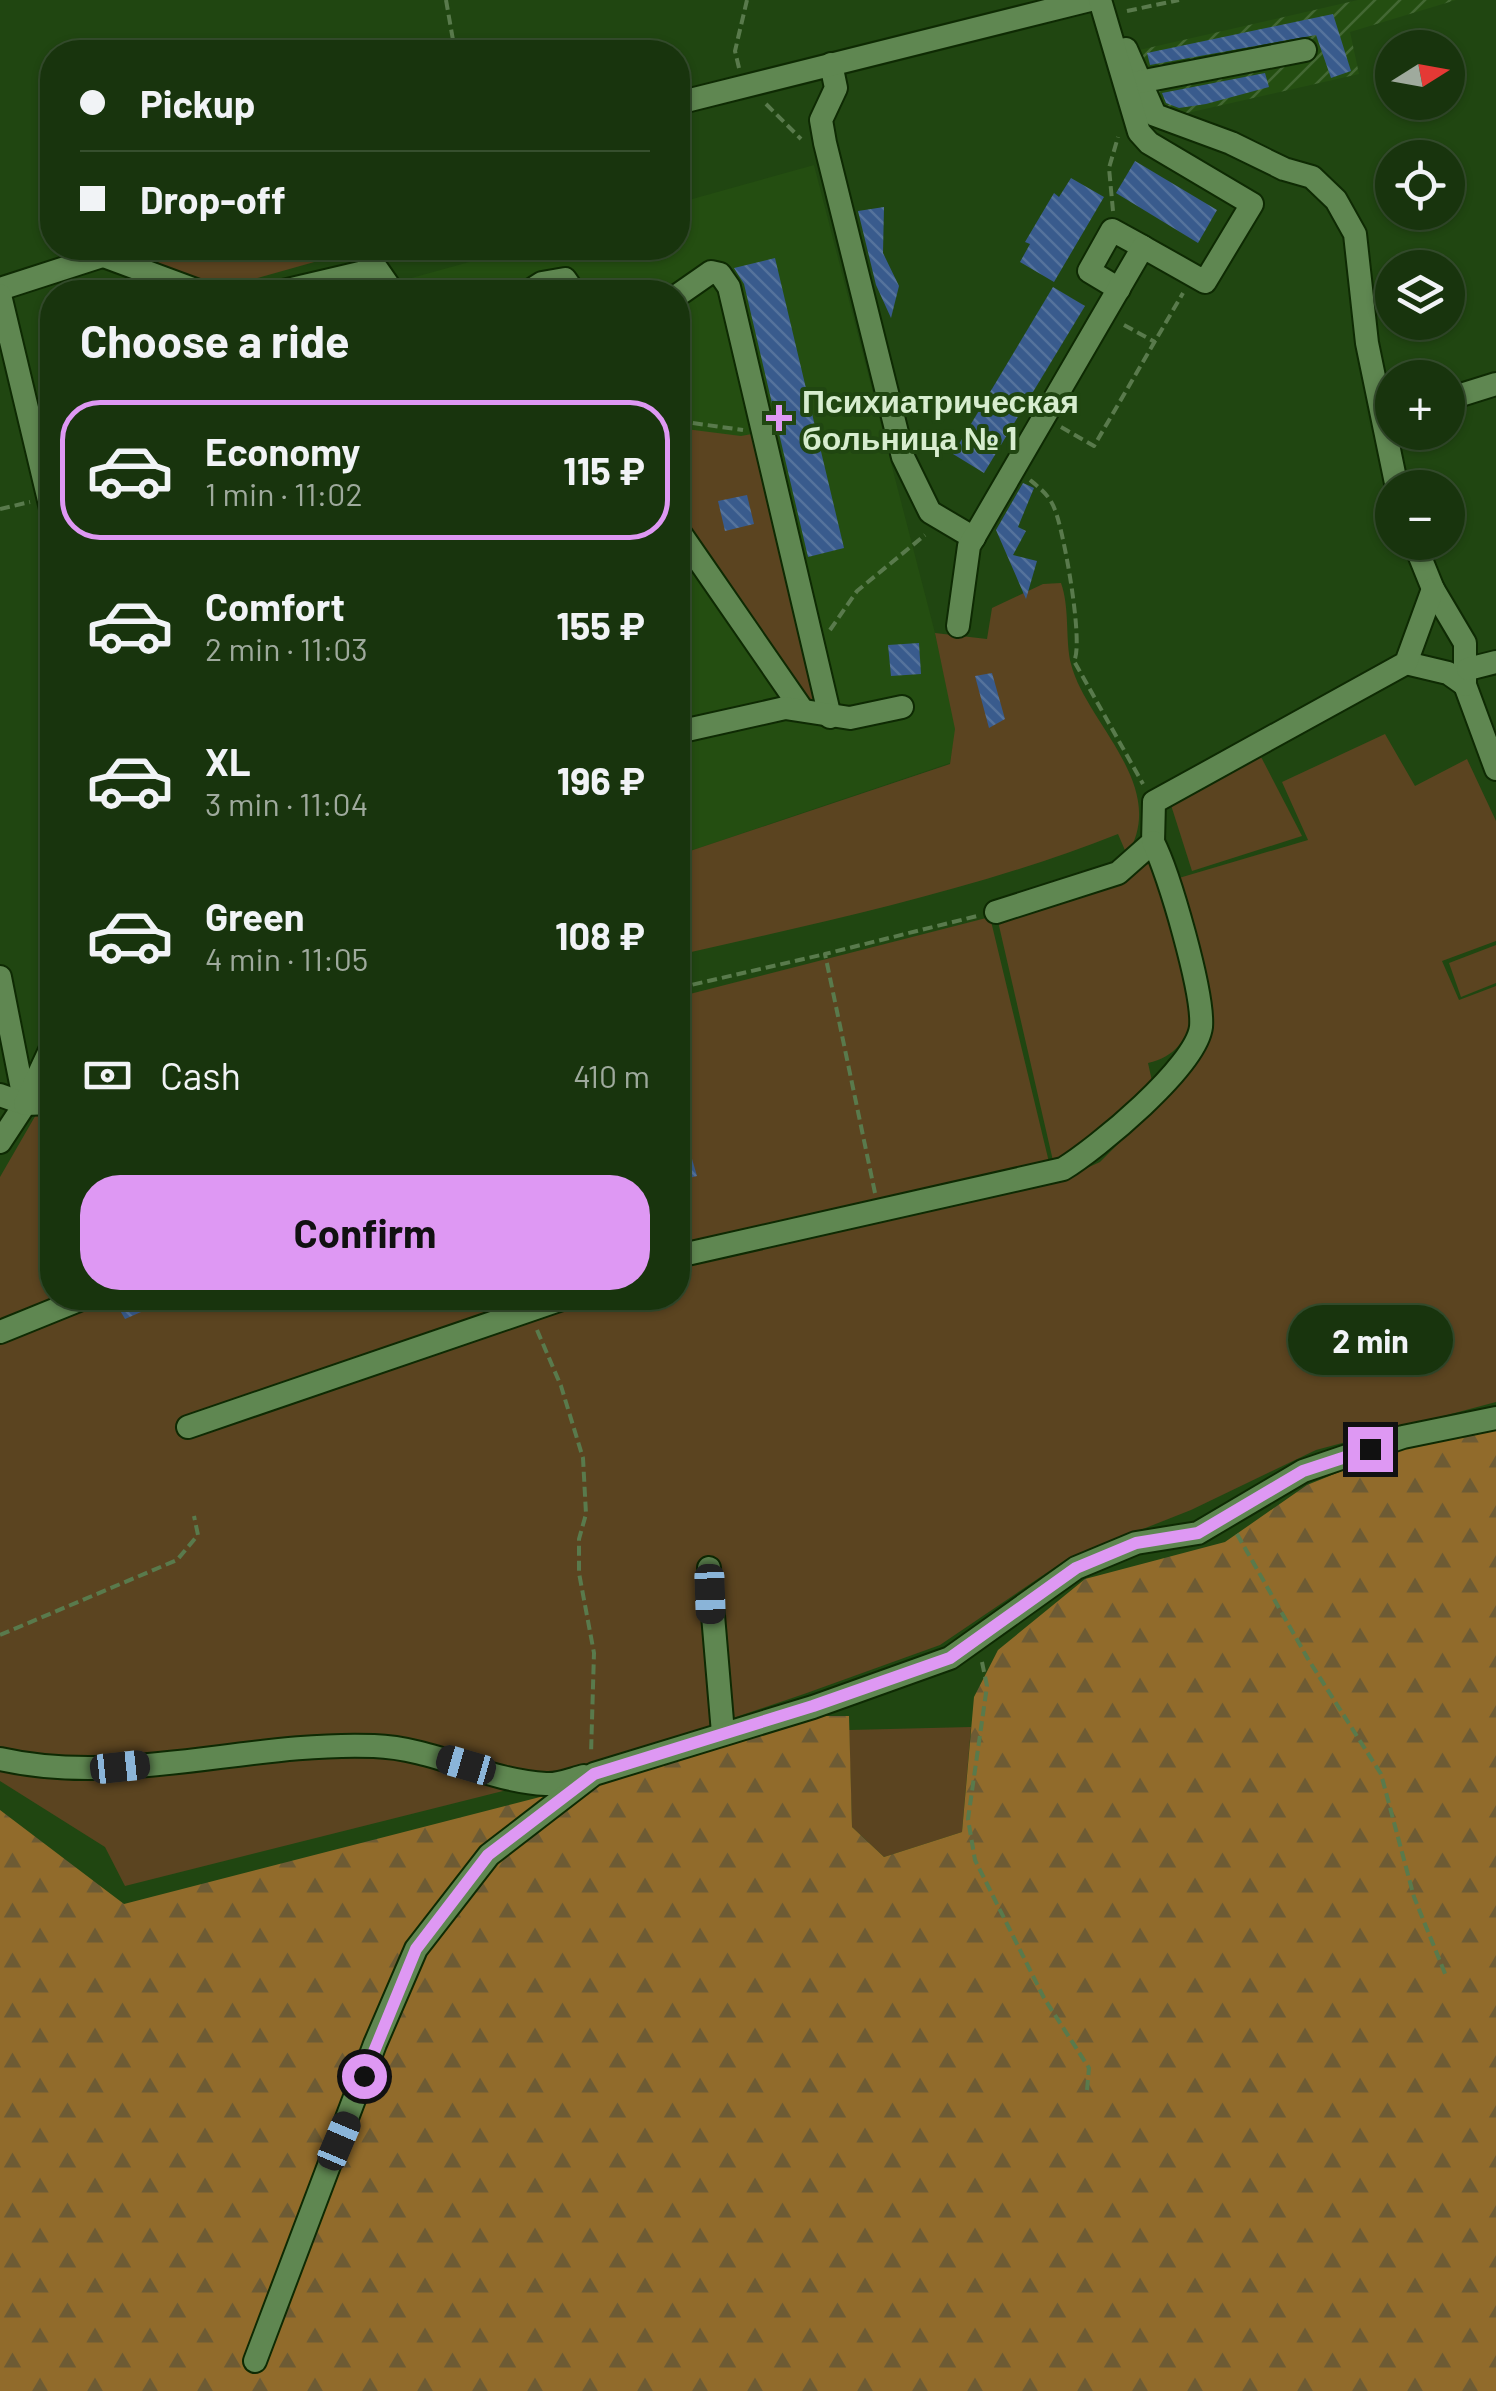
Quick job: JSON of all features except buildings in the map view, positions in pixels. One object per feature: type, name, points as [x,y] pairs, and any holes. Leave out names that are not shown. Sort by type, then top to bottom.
[{"type":"street","points":[[690,101],[831,64],[1098,5],[1139,132],[1149,143],[1252,204],[1205,282],[1112,230],[1088,271],[1118,290]]},
{"type":"street","points":[[1111,40],[1127,50],[1155,114],[1284,170],[1312,177],[1336,200],[1355,234],[1367,342],[1375,366]]},
{"type":"street","points":[[1140,82],[1305,50]]},
{"type":"street","points":[[831,64],[836,88],[821,120],[827,154],[903,457],[930,512],[974,538]]},
{"type":"street","points":[[958,626],[974,538],[1144,247]]},
{"type":"street","points":[[40,459],[0,292],[86,260]]},
{"type":"street","points":[[114,260],[168,280]]},
{"type":"street","points":[[313,280],[369,260]]},
{"type":"street","points":[[690,287],[711,272],[726,279],[830,717]]},
{"type":"street","points":[[1465,394],[1496,384]]},
{"type":"street","points":[[690,547],[801,708]]},
{"type":"street","points":[[1421,560],[1432,589],[1465,643],[1466,677],[1496,769]]},
{"type":"street","points":[[690,1253],[1063,1169],[1112,1135],[1148,1100],[1195,1043],[1201,1027],[1189,957],[1164,864],[1153,842],[1154,802],[1406,662],[1432,589]]},
{"type":"street","points":[[1406,662],[1466,677],[1496,662]]},
{"type":"street","points":[[690,730],[801,708],[830,717],[850,718],[902,707]]},
{"type":"street","points":[[996,912],[1118,873],[1131,866],[1153,842]]},
{"type":"street","points":[[0,976],[25,1104]]},
{"type":"street","points":[[0,1142],[40,1072]]},
{"type":"street","points":[[0,1095],[25,1104],[40,1103]]},
{"type":"street","points":[[0,1332],[54,1310]]},
{"type":"street","points":[[188,1427],[534,1310]]},
{"type":"street","points":[[0,1758],[92,1770],[282,1748],[375,1746],[414,1750],[548,1784],[594,1774],[950,1658],[1076,1568],[1136,1543],[1198,1533],[1303,1471],[1403,1438],[1496,1418]]},
{"type":"street","points":[[710,1568],[723,1733]]},
{"type":"street","points":[[255,2361],[375,2044],[416,1949],[488,1855],[594,1774]]},
{"type":"path","points":[[446,0],[453,40]]},
{"type":"path","points":[[748,0],[735,51],[748,108],[769,103],[801,139],[827,154]]},
{"type":"path","points":[[1098,5],[1179,0]]},
{"type":"path","points":[[1112,230],[1109,168],[1122,124]]},
{"type":"path","points":[[1044,418],[1094,446],[1193,276]]},
{"type":"path","points":[[1104,314],[1155,342]]},
{"type":"path","points":[[690,423],[739,431],[762,424]]},
{"type":"path","points":[[1014,468],[1046,493],[1056,512],[1075,614],[1078,654],[1074,661],[1154,802]]},
{"type":"path","points":[[0,509],[40,506]]},
{"type":"path","points":[[816,654],[857,591],[913,542],[946,522]]},
{"type":"path","points":[[690,985],[996,912]]},
{"type":"path","points":[[825,954],[879,1212]]},
{"type":"path","points":[[529,1312],[561,1386],[583,1458],[586,1514],[579,1539],[580,1573],[594,1653],[590,1748],[594,1774]]},
{"type":"path","points":[[0,1635],[177,1560],[198,1535],[194,1516]]},
{"type":"path","points":[[1229,1516],[1308,1659],[1381,1774],[1414,1898],[1446,1976]]},
{"type":"path","points":[[978,1638],[987,1686],[968,1820],[975,1860],[1044,1998],[1088,2068],[1087,2090]]},
{"type":"shaded area","points":[[1358,0],[1456,0],[1350,32],[1359,74],[1174,116],[1154,111],[1135,51]]},
{"type":"shaded area","name":"Психиатрическая больница № 1","points":[[814,165],[935,633],[956,729],[950,763],[690,851],[690,280],[404,280],[477,260],[690,260],[690,200]]},
{"type":"shaded area","points":[[158,260],[321,260],[250,280],[184,280],[159,272]]},
{"type":"shaded area","points":[[690,430],[741,436],[757,433],[819,702],[806,706],[690,533]]},
{"type":"shaded area","points":[[1061,583],[1071,664],[1079,686],[1132,780],[1138,804],[1138,829],[1127,855],[1118,834],[956,888],[690,952],[690,851],[950,764],[955,729],[935,633],[987,639],[992,608],[1043,584]]},
{"type":"shaded area","points":[[1385,734],[1415,786],[1467,759],[1496,821],[1496,941],[1442,961],[1459,1000],[1496,986],[1496,1402],[1316,1450],[1191,1510],[1067,1559],[940,1645],[559,1777],[125,1886],[105,1847],[0,1781],[0,1177],[40,1108],[40,1310],[690,1310],[690,994],[990,917],[1054,1183],[1100,1162],[1157,1105],[1207,1033],[1179,878],[1308,840],[1282,782]]},
{"type":"shaded area","points":[[1259,753],[1302,836],[1192,871],[1171,805]]},
{"type":"shaded area","points":[[1157,861],[1193,1010],[1188,1030],[1174,1051],[1148,1063],[1152,1081],[1097,1138],[1054,1165],[997,917]]},
{"type":"shaded area","points":[[1496,945],[1496,983],[1461,997],[1449,963]]},
{"type":"shaded area","points":[[971,1727],[962,1832],[884,1857],[852,1827],[849,1730]]},
{"type":"green space","points":[[1496,1424],[1496,2391],[0,2391],[0,1810],[124,1904],[610,1779],[821,1716],[849,1716],[852,1827],[884,1857],[962,1832],[974,1697],[998,1650],[1085,1579],[1225,1542],[1307,1485],[1404,1446]]},
{"type":"place","name":"Психиатрическая больница № 1","points":[[779,418]]},
{"type":"route","points":[[364,2076],[416,1949],[488,1855],[594,1774],[813,1706],[950,1658],[1076,1568],[1136,1543],[1198,1533],[1303,1471],[1370,1449]]}]
